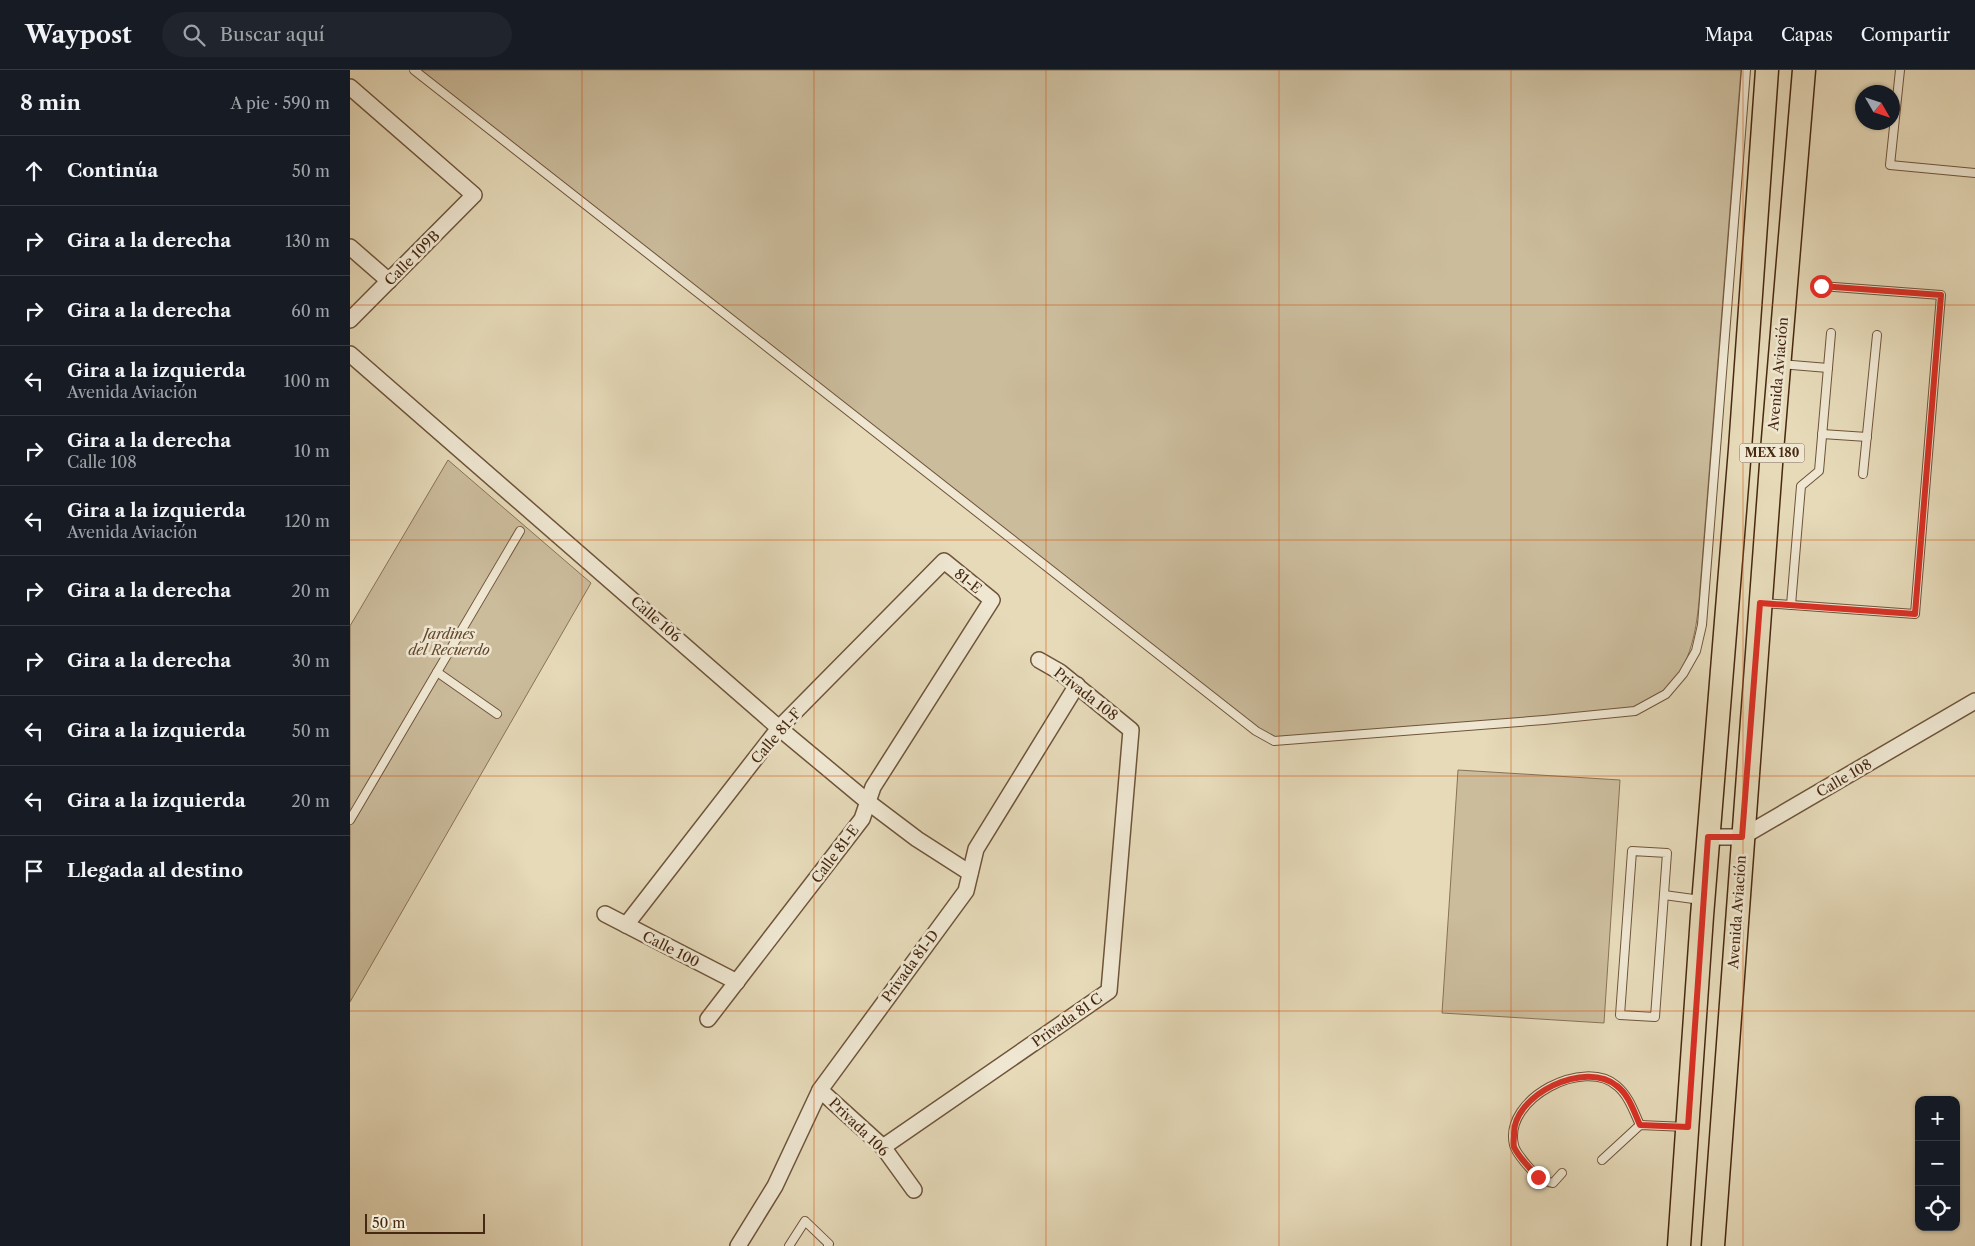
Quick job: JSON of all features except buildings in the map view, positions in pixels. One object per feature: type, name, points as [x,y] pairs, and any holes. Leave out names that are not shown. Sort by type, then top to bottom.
[{"type":"main road","name":"MEX 180","points":[[1679,1246],[1703,900],[1741,430],[1767,70]]},
{"type":"main road","name":"Avenida Aviación","points":[[1713,1246],[1760,603],[1804,70]]},
{"type":"main road","points":[[1688,1127],[1721,1128]]},
{"type":"street","name":"Calle 109B","points":[[350,87],[474,195],[350,320]]},
{"type":"street","points":[[350,247],[389,281]]},
{"type":"street","name":"Calle 106","points":[[350,354],[779,728],[868,802],[970,874]]},
{"type":"street","name":"Calle 81-F","points":[[626,925],[779,728],[944,561]]},
{"type":"street","name":"81-E","points":[[944,561],[992,600]]},
{"type":"street","name":"Calle 81-E","points":[[708,1019],[862,819],[873,787],[992,600]]},
{"type":"street","name":"Privada 108","points":[[1039,660],[1060,672],[1131,730]]},
{"type":"street","name":"Privada 81-D","points":[[738,1246],[775,1186],[820,1090],[966,890],[976,849],[1077,685]]},
{"type":"street","name":"Calle 108","points":[[1742,837],[1975,701]]},
{"type":"street","name":"Privada 81 C","points":[[883,1147],[1109,991],[1131,730]]},
{"type":"street","points":[[1708,837],[1742,837]]},
{"type":"street","name":"Calle 100","points":[[605,914],[737,982]]},
{"type":"street","name":"Privada 106","points":[[820,1090],[883,1147],[914,1190]]},
{"type":"lane","points":[[414,70],[1256,731],[1274,740],[1635,712],[1666,694],[1683,674],[1696,651],[1702,625],[1746,70]]},
{"type":"lane","points":[[1900,70],[1890,165],[1975,173]]},
{"type":"lane","points":[[1760,603],[1915,614],[1941,295],[1821,286]]},
{"type":"lane","points":[[1791,605],[1801,486],[1819,471],[1832,333]]},
{"type":"lane","points":[[1863,474],[1877,335]]},
{"type":"lane","points":[[1779,364],[1828,368]]},
{"type":"lane","points":[[1822,434],[1867,437]]},
{"type":"lane","points":[[350,820],[520,531]]},
{"type":"lane","points":[[437,672],[497,714]]},
{"type":"lane","points":[[1632,850],[1667,853],[1664,895],[1655,1017],[1620,1015],[1632,850]]},
{"type":"lane","points":[[1664,895],[1703,900]]},
{"type":"lane","points":[[1562,1173],[1553,1183],[1538,1177],[1514,1146],[1513,1126],[1522,1110],[1536,1095],[1557,1083],[1576,1078],[1602,1078],[1617,1085],[1628,1099],[1640,1125]]},
{"type":"lane","points":[[1602,1160],[1640,1125],[1688,1127]]},
{"type":"lane","points":[[789,1246],[804,1221],[828,1246]]},
{"type":"green space","points":[[418,70],[1741,70],[1699,601],[1696,626],[1685,663],[1671,684],[1651,700],[1634,709],[1274,739],[1264,735]]},
{"type":"green space","name":"Jardines del Recuerdo","points":[[448,460],[591,583],[350,1002],[350,626]]},
{"type":"green space","points":[[1458,770],[1620,780],[1604,1023],[1442,1013]]},
{"type":"route","points":[[1538,1177],[1514,1146],[1513,1126],[1522,1110],[1536,1095],[1557,1083],[1576,1078],[1602,1078],[1617,1085],[1628,1099],[1640,1125],[1688,1127],[1708,837],[1742,837],[1760,603],[1915,614],[1941,295],[1821,286]]}]
